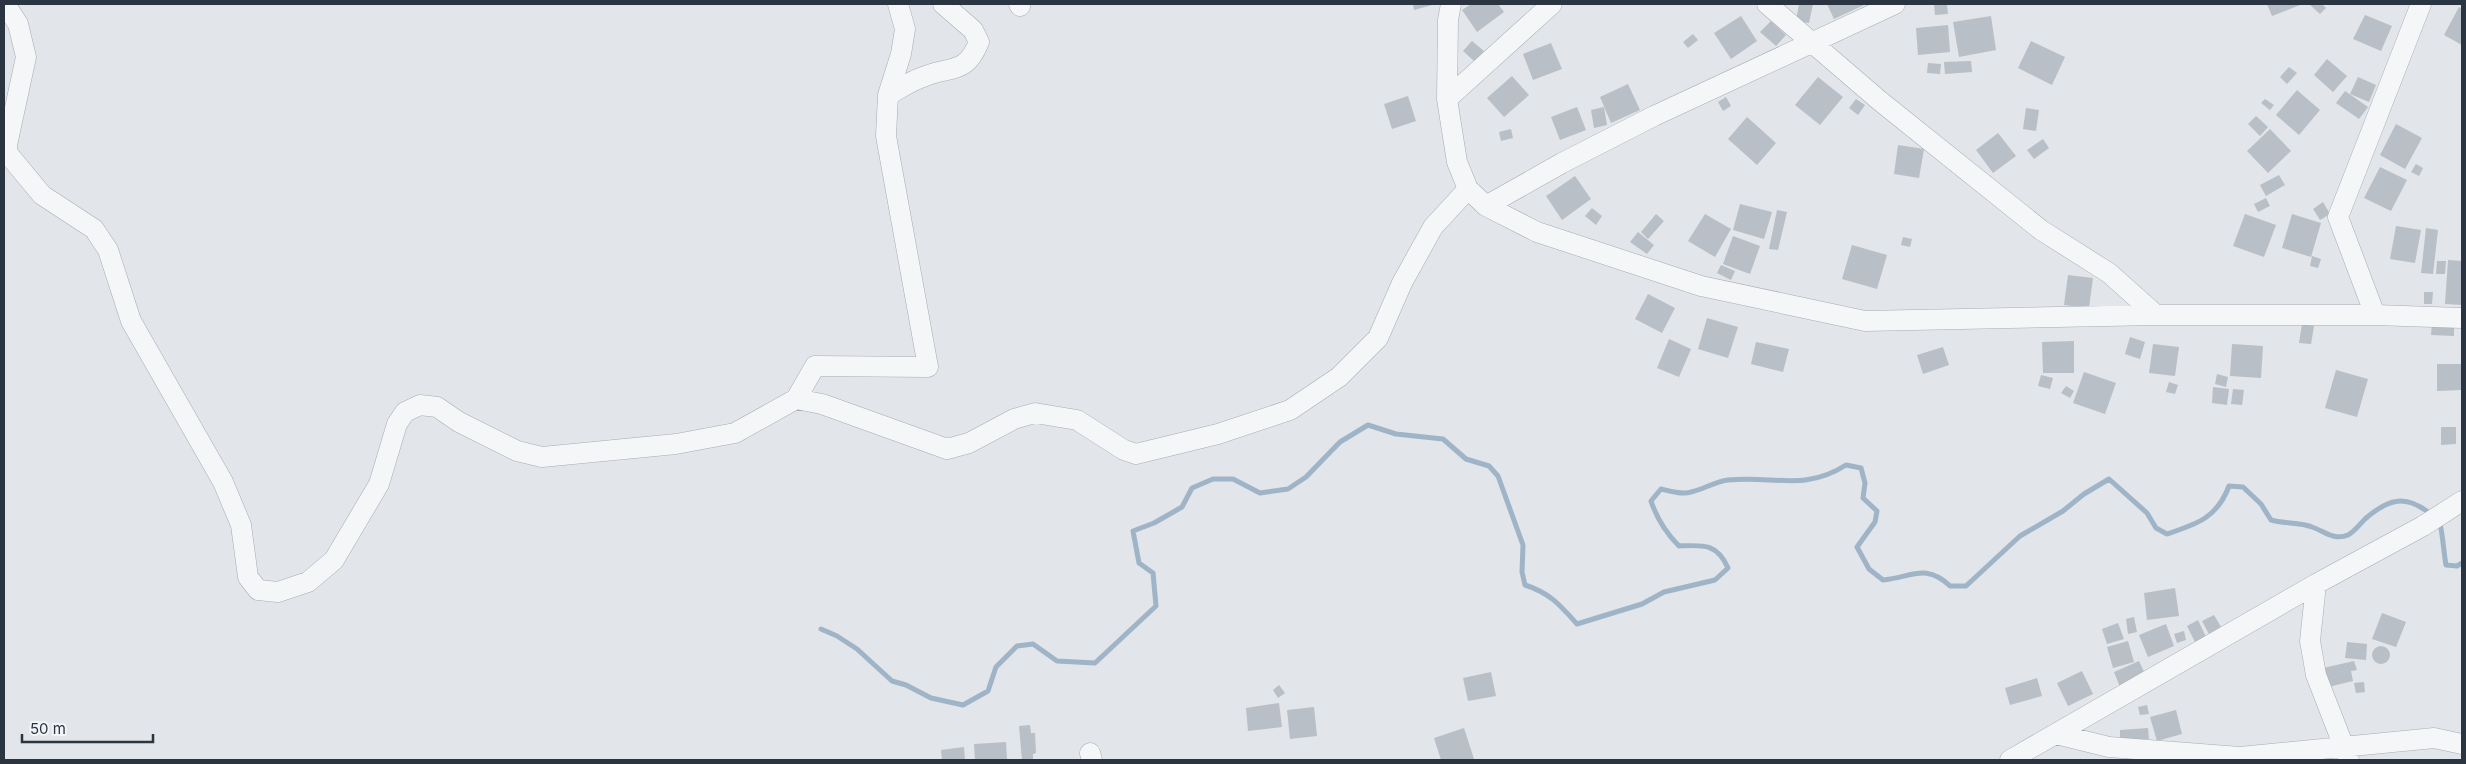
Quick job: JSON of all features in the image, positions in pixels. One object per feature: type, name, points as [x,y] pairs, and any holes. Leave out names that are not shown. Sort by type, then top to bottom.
[{"type":"street","points":[[5,4],[18,24],[26,57],[7,145],[8,154],[42,195],[94,228],[108,250],[132,321],[223,482],[241,525],[248,577],[258,590],[278,592],[308,582],[334,560],[379,484],[397,424],[405,412],[420,405],[437,407],[459,422],[517,451],[542,457],[676,444],[735,433],[796,399],[815,366],[928,367],[886,136],[888,95],[901,54],[905,29],[898,4]]},
{"type":"street","points":[[888,95],[924,76],[957,68],[972,58],[979,42],[973,30],[943,4]]},
{"type":"street","points":[[1451,4],[1448,20],[1447,99],[1457,162],[1468,189],[1486,206],[1537,232],[1701,286],[1865,321],[2156,314],[2375,315],[2462,318]]},
{"type":"street","points":[[1447,99],[1552,4]]},
{"type":"street","points":[[1768,4],[1812,44],[2041,230],[2109,273],[2156,314]]},
{"type":"street","points":[[1486,206],[1562,163],[1654,116],[1895,4]]},
{"type":"street","points":[[2375,315],[2338,217],[2422,4]]},
{"type":"street","points":[[796,399],[822,404],[947,448],[969,444],[1014,418],[1035,413],[1078,420],[1124,450],[1136,454],[1218,434],[1290,410],[1339,377],[1378,338],[1402,283],[1433,227],[1468,189]]},
{"type":"street","points":[[2010,760],[2316,584],[2423,526],[2462,501]]},
{"type":"street","points":[[2316,584],[2310,641],[2316,675],[2347,753]]},
{"type":"street","points":[[2056,734],[2109,747],[2240,756],[2347,753],[2434,738],[2462,744]]},
{"type":"building","points":[[1413,4],[1431,4],[1432,5],[1414,10]]},
{"type":"building","points":[[1471,4],[1498,4],[1504,12],[1477,32],[1462,10]]},
{"type":"building","points":[[1799,4],[1813,4],[1809,23],[1796,21]]},
{"type":"building","points":[[1827,4],[1866,4],[1834,19]]},
{"type":"building","points":[[1934,4],[1947,4],[1948,14],[1935,15]]},
{"type":"building","points":[[2267,4],[2303,4],[2272,16]]},
{"type":"building","points":[[2309,4],[2322,4],[2326,8],[2320,14]]},
{"type":"building","points":[[2459,7],[2462,9],[2462,45],[2444,35]]},
{"type":"building","points":[[2365,15],[2392,26],[2381,51],[2353,39]]},
{"type":"building","points":[[1741,16],[1757,41],[1731,59],[1714,33]]},
{"type":"building","points":[[1991,16],[1996,50],[1959,57],[1953,22]]},
{"type":"building","points":[[1771,21],[1786,35],[1776,46],[1760,32]]},
{"type":"building","points":[[1948,25],[1950,52],[1918,55],[1916,28]]},
{"type":"building","points":[[1693,34],[1698,40],[1688,48],[1683,42]]},
{"type":"building","points":[[1472,41],[1484,51],[1475,62],[1463,51]]},
{"type":"building","points":[[2031,41],[2065,57],[2052,85],[2018,68]]},
{"type":"building","points":[[1551,43],[1562,69],[1533,80],[1523,54]]},
{"type":"building","points":[[2327,59],[2347,76],[2333,92],[2314,75]]},
{"type":"building","points":[[1971,61],[1972,72],[1945,74],[1944,62]]},
{"type":"building","points":[[1928,63],[1941,64],[1940,74],[1927,73]]},
{"type":"building","points":[[2289,67],[2297,73],[2287,84],[2280,77]]},
{"type":"building","points":[[1512,76],[1529,95],[1504,117],[1487,98]]},
{"type":"building","points":[[1818,77],[1843,97],[1820,125],[1795,105]]},
{"type":"building","points":[[2358,77],[2376,85],[2369,102],[2350,94]]},
{"type":"building","points":[[1628,84],[1640,110],[1611,123],[1600,97]]},
{"type":"building","points":[[2297,90],[2320,110],[2299,135],[2276,115]]},
{"type":"building","points":[[2345,91],[2368,107],[2359,119],[2336,103]]},
{"type":"building","points":[[1408,96],[1416,121],[1392,129],[1384,104]]},
{"type":"building","points":[[1726,97],[1731,106],[1723,111],[1718,102]]},
{"type":"building","points":[[1856,99],[1865,105],[1858,115],[1849,108]]},
{"type":"building","points":[[2265,99],[2274,105],[2270,110],[2261,103]]},
{"type":"building","points":[[1577,107],[1586,130],[1560,140],[1551,117]]},
{"type":"building","points":[[1604,107],[1607,125],[1594,128],[1591,110]]},
{"type":"building","points":[[2026,108],[2039,110],[2036,131],[2023,129]]},
{"type":"building","points":[[2256,116],[2268,127],[2260,136],[2248,124]]},
{"type":"building","points":[[1747,117],[1776,143],[1757,165],[1728,139]]},
{"type":"building","points":[[2396,124],[2422,138],[2405,169],[2380,155]]},
{"type":"building","points":[[1511,129],[1513,138],[1501,141],[1499,132]]},
{"type":"building","points":[[2270,129],[2291,151],[2268,173],[2247,151]]},
{"type":"building","points":[[1998,133],[2016,156],[1993,173],[1976,150]]},
{"type":"building","points":[[2043,139],[2049,148],[2034,159],[2027,150]]},
{"type":"building","points":[[1898,145],[1924,149],[1919,178],[1894,174]]},
{"type":"building","points":[[2416,164],[2423,168],[2419,176],[2411,172]]},
{"type":"building","points":[[2380,167],[2407,180],[2391,211],[2364,198]]},
{"type":"building","points":[[2279,175],[2285,185],[2266,196],[2260,185]]},
{"type":"building","points":[[1575,176],[1591,199],[1562,220],[1546,196]]},
{"type":"building","points":[[2266,198],[2270,206],[2258,212],[2254,204]]},
{"type":"building","points":[[2323,202],[2330,214],[2320,220],[2313,209]]},
{"type":"building","points":[[1740,204],[1772,212],[1764,239],[1733,230]]},
{"type":"building","points":[[1592,208],[1602,216],[1596,225],[1585,216]]},
{"type":"building","points":[[1777,210],[1787,212],[1778,250],[1769,249]]},
{"type":"building","points":[[1656,214],[1664,221],[1648,239],[1641,232]]},
{"type":"building","points":[[1705,214],[1731,229],[1715,257],[1688,241]]},
{"type":"building","points":[[2245,214],[2276,225],[2264,257],[2233,246]]},
{"type":"building","points":[[2292,214],[2321,223],[2311,257],[2282,248]]},
{"type":"building","points":[[2396,226],[2421,230],[2415,263],[2390,259]]},
{"type":"building","points":[[2426,228],[2438,230],[2433,274],[2421,273]]},
{"type":"building","points":[[1638,232],[1654,245],[1647,254],[1630,242]]},
{"type":"building","points":[[1733,236],[1760,246],[1750,274],[1723,264]]},
{"type":"building","points":[[1903,237],[1912,239],[1910,247],[1901,245]]},
{"type":"building","points":[[1852,245],[1887,255],[1877,289],[1842,279]]},
{"type":"building","points":[[2312,256],[2321,259],[2318,268],[2310,266]]},
{"type":"building","points":[[2448,260],[2462,261],[2462,305],[2445,304]]},
{"type":"building","points":[[2437,261],[2446,261],[2445,274],[2436,274]]},
{"type":"building","points":[[1721,265],[1735,271],[1731,280],[1717,273]]},
{"type":"building","points":[[2068,275],[2093,278],[2089,308],[2064,305]]},
{"type":"building","points":[[2424,292],[2433,292],[2432,304],[2424,304]]},
{"type":"building","points":[[1648,294],[1675,308],[1662,333],[1635,319]]},
{"type":"building","points":[[1707,318],[1738,327],[1728,358],[1698,349]]},
{"type":"building","points":[[2302,324],[2314,326],[2311,344],[2299,343]]},
{"type":"building","points":[[2432,324],[2454,325],[2454,336],[2431,335]]},
{"type":"building","points":[[2130,337],[2145,342],[2140,359],[2125,354]]},
{"type":"building","points":[[1669,339],[1691,349],[1679,377],[1657,368]]},
{"type":"building","points":[[2074,341],[2074,373],[2043,373],[2042,342]]},
{"type":"building","points":[[1756,342],[1789,349],[1783,372],[1751,364]]},
{"type":"building","points":[[2153,344],[2179,347],[2175,376],[2149,373]]},
{"type":"building","points":[[2232,344],[2263,346],[2261,378],[2230,376]]},
{"type":"building","points":[[1943,347],[1949,365],[1923,374],[1917,355]]},
{"type":"building","points":[[2437,364],[2462,364],[2462,390],[2437,391]]},
{"type":"building","points":[[2336,370],[2368,379],[2357,417],[2325,408]]},
{"type":"building","points":[[2084,372],[2116,383],[2105,414],[2073,403]]},
{"type":"building","points":[[2217,374],[2228,377],[2226,387],[2215,384]]},
{"type":"building","points":[[2041,375],[2053,378],[2050,389],[2038,386]]},
{"type":"building","points":[[2169,382],[2178,385],[2175,394],[2166,392]]},
{"type":"building","points":[[2066,386],[2074,391],[2070,398],[2061,393]]},
{"type":"building","points":[[2213,387],[2229,389],[2227,405],[2212,403]]},
{"type":"building","points":[[2233,389],[2244,390],[2242,405],[2231,404]]},
{"type":"building","points":[[2441,427],[2456,427],[2456,444],[2441,445]]},
{"type":"building","points":[[2175,588],[2179,616],[2147,620],[2144,593]]},
{"type":"building","points":[[2382,613],[2406,622],[2396,647],[2372,639]]},
{"type":"building","points":[[2214,615],[2221,627],[2209,634],[2202,621]]},
{"type":"building","points":[[2134,617],[2137,632],[2128,634],[2126,619]]},
{"type":"building","points":[[2198,620],[2206,637],[2195,642],[2187,626]]},
{"type":"building","points":[[2118,623],[2124,639],[2107,644],[2102,629]]},
{"type":"building","points":[[2166,624],[2174,646],[2148,657],[2139,635]]},
{"type":"building","points":[[2184,631],[2186,640],[2177,643],[2174,634]]},
{"type":"building","points":[[2128,641],[2134,662],[2113,668],[2107,647]]},
{"type":"building","points":[[2347,642],[2367,644],[2366,660],[2345,658]]},
{"type":"building","points":[[2381,646],[2387,649],[2390,655],[2387,661],[2381,664],[2375,661],[2372,655],[2375,649]]},
{"type":"building","points":[[2139,661],[2146,676],[2120,687],[2114,672]]},
{"type":"building","points":[[2354,661],[2357,670],[2351,671],[2353,681],[2328,687],[2323,668]]},
{"type":"building","points":[[2082,671],[2093,694],[2068,706],[2057,683]]},
{"type":"building","points":[[1491,672],[1496,696],[1468,701],[1463,678]]},
{"type":"building","points":[[2037,678],[2042,696],[2010,705],[2005,688]]},
{"type":"building","points":[[2364,682],[2365,692],[2356,693],[2354,683]]},
{"type":"building","points":[[1279,685],[1285,693],[1278,698],[1273,690]]},
{"type":"building","points":[[1279,703],[1282,727],[1248,731],[1246,708]]},
{"type":"building","points":[[2147,705],[2149,714],[2140,715],[2138,707]]},
{"type":"building","points":[[1314,707],[1317,736],[1290,739],[1287,710]]},
{"type":"building","points":[[2176,710],[2182,734],[2157,741],[2150,717]]},
{"type":"building","points":[[1030,725],[1031,733],[1035,733],[1036,753],[1033,754],[1033,760],[1022,760],[1019,726]]},
{"type":"building","points":[[1464,728],[1474,759],[1441,760],[1434,738]]},
{"type":"building","points":[[2148,728],[2149,739],[2120,741],[2120,730]]},
{"type":"building","points":[[1006,742],[1007,760],[975,760],[974,744]]},
{"type":"building","points":[[964,747],[965,760],[942,760],[941,750]]},
{"type":"waterway","points":[[821,629],[837,636],[857,649],[892,681],[906,685],[931,698],[963,705],[988,691],[996,667],[1017,646],[1033,644],[1057,661],[1095,663],[1156,606],[1153,573],[1139,563],[1133,531],[1154,523],[1182,507],[1192,488],[1213,479],[1233,479],[1260,493],[1288,489],[1306,477],[1340,442],[1368,425],[1396,434],[1443,439],[1466,459],[1489,466],[1498,476],[1523,545],[1522,572],[1525,585],[1554,600],[1577,624],[1642,604],[1664,592],[1715,580],[1728,568],[1719,554],[1708,547],[1679,546],[1662,525],[1651,501],[1661,489],[1687,493],[1728,480],[1802,480],[1831,473],[1846,465],[1861,468],[1865,483],[1863,498],[1877,511],[1875,522],[1857,547],[1869,569],[1883,580],[1926,573],[1941,579],[1950,586],[1966,586],[2020,536],[2063,511],[2084,494],[2109,479],[2147,513],[2156,528],[2167,534],[2197,523],[2212,513],[2224,497],[2229,486],[2243,487],[2261,504],[2271,520],[2307,525],[2338,537],[2350,534],[2374,512],[2390,503],[2398,501],[2414,504],[2432,515]]},
{"type":"waterway","points":[[2439,521],[2446,565],[2457,566],[2462,563]]}]
